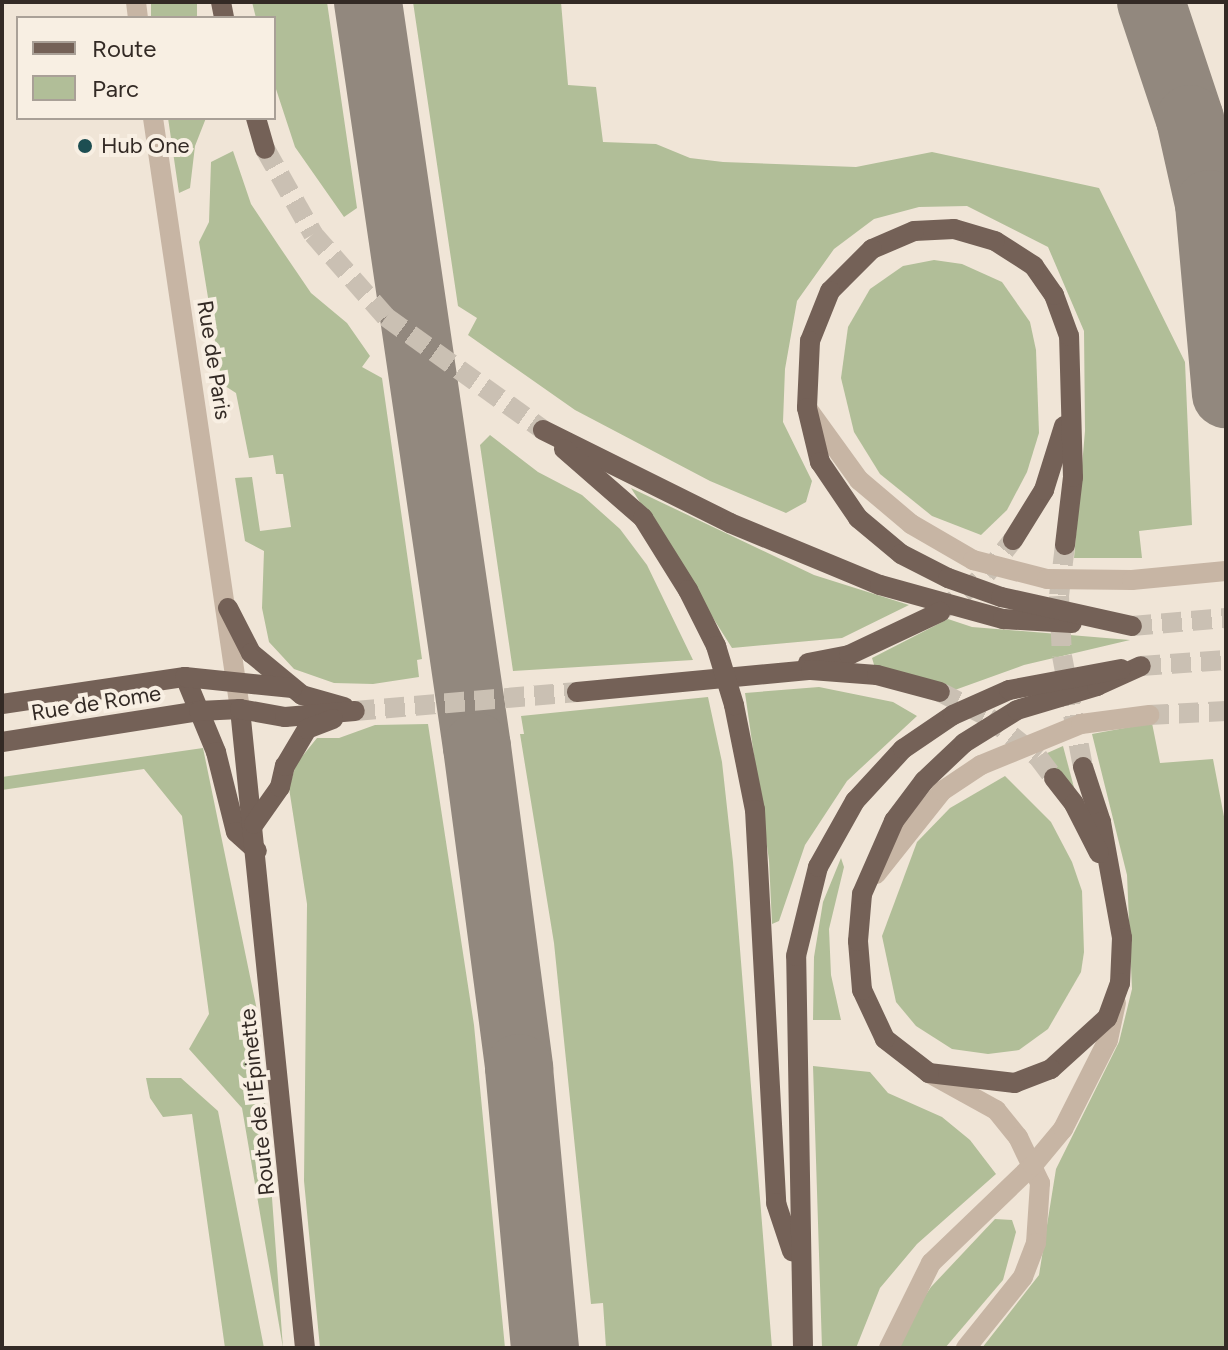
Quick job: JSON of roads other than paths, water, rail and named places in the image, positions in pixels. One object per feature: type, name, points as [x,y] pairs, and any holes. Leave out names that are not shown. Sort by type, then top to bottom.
[{"type":"main road","points":[[257,120],[265,149]]},
{"type":"main road","points":[[798,1270],[776,1203],[755,810],[734,705],[716,646],[688,590],[643,518],[543,430],[730,523],[880,585],[1003,619],[1132,626],[1001,597],[901,554],[858,518],[820,462],[807,408],[810,341],[830,291],[872,249],[914,231],[954,229],[995,241],[1034,266],[1054,295],[1069,336],[1073,477],[1065,545]]},
{"type":"main road","points":[[1013,540],[1044,490],[1062,438],[1070,386]]},
{"type":"main road","name":"Rue de Paris","points":[[228,608],[251,653],[292,688]]},
{"type":"main road","points":[[577,692],[757,673],[849,655],[940,612]]},
{"type":"main road","points":[[803,1348],[798,1270],[796,956],[818,867],[855,801],[903,749],[953,715],[1009,690],[1141,666],[1097,686],[1017,710],[964,743],[924,781],[894,821],[862,894],[858,941],[862,990],[885,1039],[929,1073],[1015,1083],[1051,1069],[1107,1018],[1120,983],[1122,938],[1111,877],[1083,767]]},
{"type":"main road","points":[[757,673],[877,675],[940,692]]},
{"type":"main road","name":"Rue de Rome","points":[[2,704],[185,677],[237,682]]},
{"type":"main road","name":"Rue de Rome","points":[[185,677],[199,711]]},
{"type":"main road","name":"Rue de Paris","points":[[237,682],[292,688],[355,711]]},
{"type":"main road","name":"Rue de Rome","points":[[2,742],[199,711],[240,709],[285,717],[355,711]]},
{"type":"main road","name":"Route de l'Épinette","points":[[240,709],[257,851],[305,1348]]},
{"type":"main road","points":[[199,711],[216,752],[236,832],[257,851]]},
{"type":"main road","points":[[254,824],[280,787],[285,766],[307,729],[355,711]]},
{"type":"main road","points":[[1054,778],[1074,804],[1111,877]]},
{"type":"street","name":"Rue de Paris","points":[[153,120],[228,608],[240,709]]},
{"type":"street","points":[[807,408],[859,480],[911,524],[973,560],[1047,579],[1132,580],[1226,571]]},
{"type":"street","points":[[862,894],[908,827],[942,791],[981,765],[1081,724],[1149,715]]},
{"type":"street","points":[[889,1348],[931,1263],[1033,1165],[1063,1129],[1108,1040],[1120,983]]},
{"type":"street","points":[[929,1073],[996,1110],[1033,1165],[1041,1205],[1036,1243],[1006,1304],[966,1348]]},
{"type":"tunnel","points":[[265,149],[313,234],[386,317],[543,430]]},
{"type":"tunnel","points":[[940,612],[986,574],[1013,540]]},
{"type":"tunnel","points":[[1065,545],[1059,596],[1062,656],[1083,767]]},
{"type":"tunnel","points":[[1132,626],[1226,618]]},
{"type":"tunnel","points":[[1141,666],[1226,660]]},
{"type":"tunnel","points":[[355,711],[577,692]]},
{"type":"tunnel","points":[[940,692],[988,717],[1038,757],[1054,778]]},
{"type":"tunnel","points":[[1149,715],[1226,711]]},
{"type":"place","name":"Hub One","points":[[85,146]]}]
